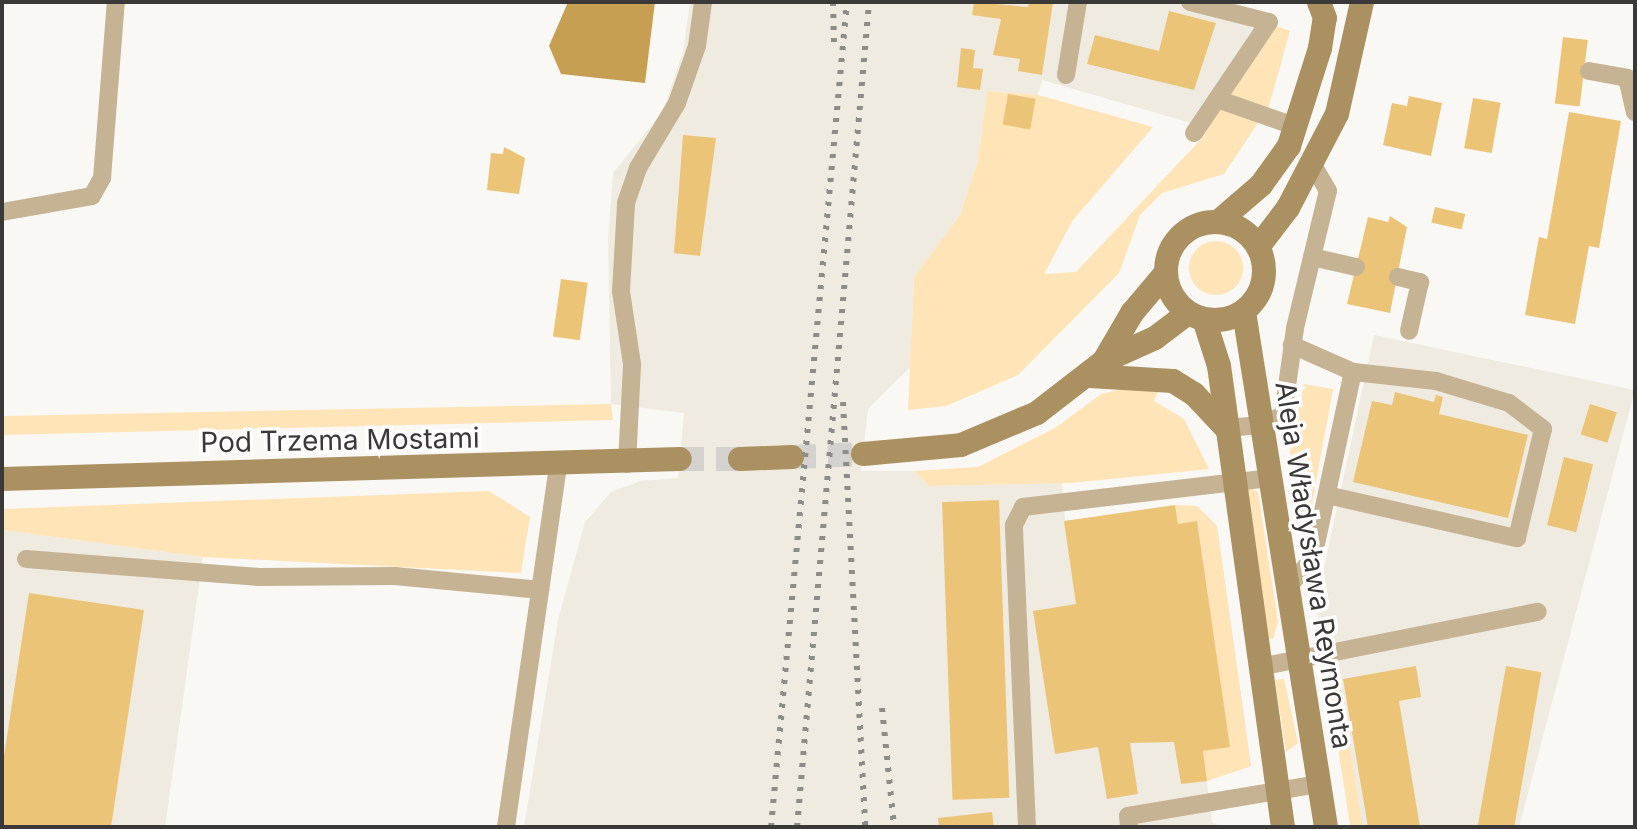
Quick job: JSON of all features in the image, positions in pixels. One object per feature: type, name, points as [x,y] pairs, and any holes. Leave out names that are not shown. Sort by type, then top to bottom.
[{"type":"street","points":[[1097,368],[1132,313],[1165,274],[1181,235],[1218,222],[1261,185],[1297,127],[1320,48],[1325,18],[1319,2]]},
{"type":"street","points":[[1259,246],[1313,165],[1337,114],[1362,2]]},
{"type":"street","points":[[863,454],[961,445],[1037,413],[1097,368],[1196,316],[1244,312],[1265,277],[1259,246],[1239,227],[1218,222]]},
{"type":"street","points":[[1165,274],[1171,294],[1196,316],[1219,366],[1231,482],[1283,827]]},
{"type":"street","name":"Aleja Władysława Reymonta","points":[[1244,312],[1326,827]]},
{"type":"street","points":[[1097,368],[1173,381],[1194,394],[1226,428]]},
{"type":"street","points":[[740,459],[792,457]]},
{"type":"street","name":"Pod Trzema Mostami","points":[[2,479],[627,464],[680,459]]},
{"type":"lane","points":[[2,212],[92,196],[102,178],[116,2]]},
{"type":"lane","points":[[627,464],[632,364],[621,291],[626,203],[638,168],[677,103],[697,46],[703,2]]},
{"type":"lane","points":[[1066,75],[1078,2]]},
{"type":"lane","points":[[1190,2],[1269,22],[1194,133]]},
{"type":"lane","points":[[1589,71],[1627,78],[1635,112]]},
{"type":"lane","points":[[1217,99],[1297,127]]},
{"type":"lane","points":[[1226,428],[1261,425],[1283,415],[1292,345],[1328,191],[1313,165]]},
{"type":"lane","points":[[1312,257],[1356,267]]},
{"type":"lane","points":[[1398,277],[1420,282],[1409,331]]},
{"type":"lane","points":[[1292,345],[1353,372],[1436,381],[1509,403],[1543,429],[1517,538],[1327,495]]},
{"type":"lane","points":[[1288,587],[1313,558],[1353,372]]},
{"type":"lane","points":[[506,827],[558,465]]},
{"type":"lane","points":[[1027,827],[1014,525],[1023,507],[1269,478]]},
{"type":"lane","points":[[26,559],[259,577],[395,576],[540,590]]},
{"type":"lane","points":[[1259,667],[1538,612]]},
{"type":"lane","points":[[1129,827],[1128,816],[1319,784]]},
{"type":"shaded area","points":[[568,2],[655,2],[645,83],[561,74],[549,46]]},
{"type":"shaded area","points":[[690,2],[1205,2],[1260,20],[1191,123],[1042,80],[1038,95],[987,91],[978,160],[960,215],[914,277],[910,367],[868,409],[861,471],[914,471],[929,486],[1062,483],[1065,521],[1197,506],[1217,526],[1251,766],[1207,781],[1212,822],[1222,827],[524,827],[558,620],[585,522],[611,492],[640,481],[678,478],[684,413],[611,404],[608,240],[613,173],[663,111],[683,52]]},
{"type":"shaded area","points":[[1260,20],[1290,31],[1269,106],[1224,174],[1162,193],[1140,215],[1119,273],[1018,375],[946,406],[908,410],[914,277],[960,215],[978,160],[987,91],[1038,95],[1153,127],[1073,220],[1044,274],[1076,272],[1204,136]]},
{"type":"shaded area","points":[[1216,241],[1235,249],[1243,268],[1235,287],[1216,295],[1197,287],[1189,268],[1197,249]]},
{"type":"shaded area","points":[[1374,335],[1635,390],[1519,827],[1351,827],[1316,605]]},
{"type":"shaded area","points":[[1304,384],[1333,389],[1311,509],[1298,517],[1290,451]]},
{"type":"shaded area","points":[[1126,388],[1158,392],[1154,401],[1184,419],[1209,469],[1071,483],[929,486],[914,471],[978,467],[1055,428],[1101,394]]},
{"type":"shaded area","points":[[611,404],[613,420],[2,435],[2,416]]},
{"type":"shaded area","points":[[1250,488],[1258,492],[1278,622],[1273,639],[1266,638],[1243,494]]},
{"type":"shaded area","points":[[489,491],[530,517],[521,573],[203,557],[2,530],[2,509]]},
{"type":"shaded area","points":[[1175,505],[1197,506],[1217,526],[1251,766],[1207,781],[1203,751],[1230,747],[1197,522],[1178,524]]},
{"type":"shaded area","points":[[2,530],[203,557],[165,827],[2,827]]},
{"type":"shaded area","points":[[1284,679],[1298,743],[1286,752],[1275,680]]},
{"type":"shaded area","points":[[1341,691],[1363,827],[1350,827],[1329,693]]},
{"type":"building","points":[[974,2],[1028,7],[1029,2],[1053,2],[1042,75],[1018,71],[1020,59],[993,55],[1001,19],[972,15]]},
{"type":"building","points":[[1169,11],[1216,23],[1194,90],[1087,64],[1095,35],[1159,51]]},
{"type":"building","points":[[1563,37],[1588,40],[1580,107],[1555,104]]},
{"type":"building","points":[[961,48],[975,50],[973,68],[983,69],[980,90],[957,87]]},
{"type":"building","points":[[1008,94],[1036,99],[1030,129],[1003,125]]},
{"type":"building","points":[[1409,96],[1442,103],[1431,156],[1383,145],[1392,103],[1407,106]]},
{"type":"building","points":[[1473,98],[1501,103],[1492,153],[1464,148]]},
{"type":"building","points":[[1569,112],[1621,121],[1599,248],[1589,246],[1575,324],[1525,315],[1539,237],[1547,239]]},
{"type":"building","points":[[683,135],[716,138],[700,256],[674,253]]},
{"type":"building","points":[[504,147],[525,158],[519,194],[487,190],[491,153],[503,154]]},
{"type":"building","points":[[1435,207],[1465,214],[1462,230],[1431,223]]},
{"type":"building","points":[[1390,216],[1407,227],[1390,313],[1347,304],[1368,217],[1388,222]]},
{"type":"building","points":[[561,279],[588,283],[580,340],[553,336]]},
{"type":"building","points":[[1395,392],[1434,402],[1436,395],[1443,397],[1439,414],[1528,435],[1508,518],[1353,482],[1372,401],[1392,405]]},
{"type":"building","points":[[1590,404],[1617,412],[1607,443],[1581,435]]},
{"type":"building","points":[[1564,457],[1593,464],[1576,532],[1547,525]]},
{"type":"building","points":[[999,500],[1009,798],[952,800],[942,502]]},
{"type":"building","points":[[1175,505],[1178,524],[1197,521],[1230,747],[1203,751],[1207,781],[1181,784],[1174,742],[1130,743],[1138,794],[1107,799],[1098,747],[1055,754],[1033,611],[1076,604],[1064,521]]},
{"type":"building","points":[[29,593],[144,610],[111,827],[2,827],[2,769]]},
{"type":"building","points":[[1416,666],[1421,697],[1399,701],[1420,827],[1368,827],[1343,679]]},
{"type":"building","points":[[1506,666],[1541,672],[1514,827],[1478,827]]},
{"type":"building","points":[[992,812],[994,827],[939,827],[938,818]]},
{"type":"tunnel","points":[[792,457],[863,454]]},
{"type":"tunnel","points":[[680,459],[740,459]]},
{"type":"railway","points":[[833,2],[834,42]]},
{"type":"railway","points":[[771,827],[847,2]]},
{"type":"railway","points":[[797,827],[869,2]]},
{"type":"railway","points":[[843,402],[865,827]]},
{"type":"railway","points":[[882,708],[894,827]]}]
